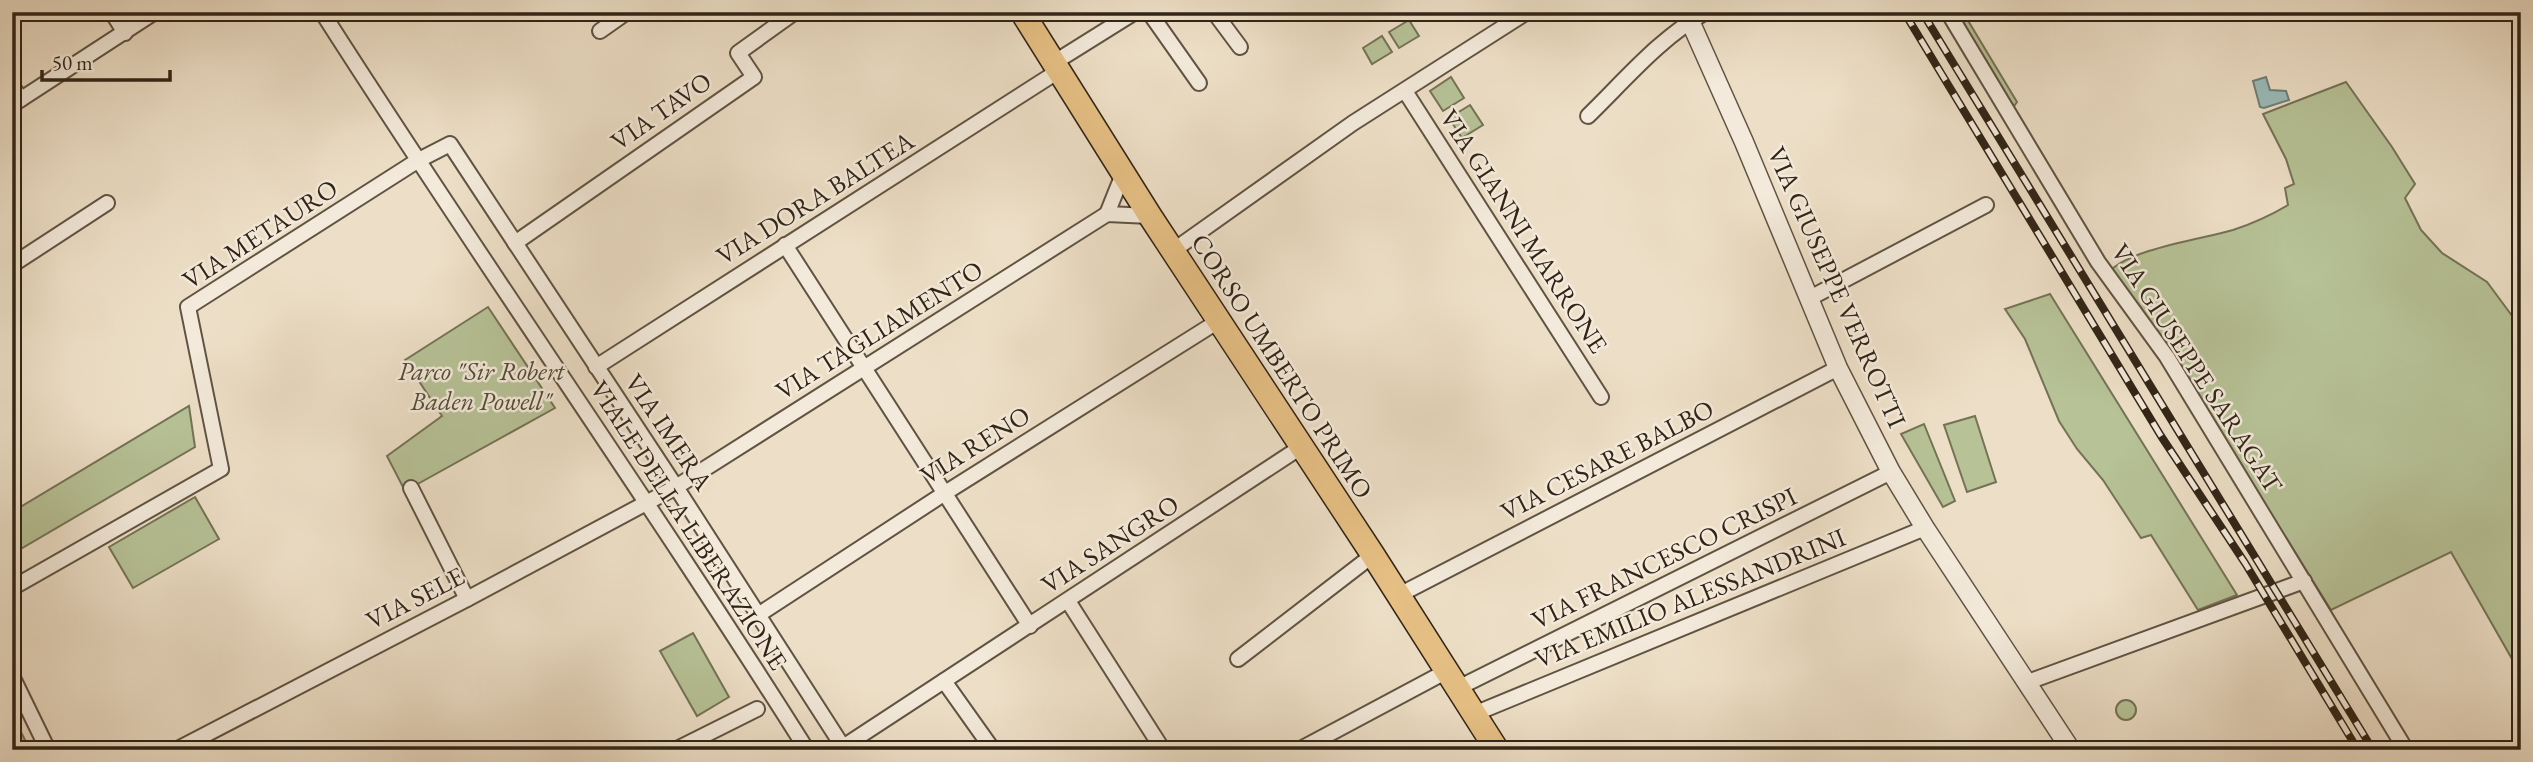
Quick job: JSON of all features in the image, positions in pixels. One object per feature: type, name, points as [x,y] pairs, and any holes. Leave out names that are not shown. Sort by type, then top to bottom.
[{"type":"main road","name":"CORSO UMBERTO PRIMO","points":[[1022,12],[1150,216],[1399,595],[1497,750]]},
{"type":"street","points":[[112,12],[125,33]]},
{"type":"street","points":[[12,86],[17,102],[155,12]]},
{"type":"street","name":"VIALE DELLA LIBERAZIONE","points":[[322,12],[417,161],[647,503],[807,750]]},
{"type":"street","points":[[600,31],[627,12]]},
{"type":"street","name":"VIA TAVO","points":[[515,243],[754,77],[738,53],[795,12]]},
{"type":"street","name":"VIA DORA BALTEA","points":[[596,367],[1057,66],[1135,12]]},
{"type":"street","points":[[1149,12],[1199,83]]},
{"type":"street","points":[[1214,12],[1240,47]]},
{"type":"street","points":[[1174,250],[1307,154],[1527,12]]},
{"type":"street","name":"VIA GIUSEPPE SARAGAT","points":[[1948,12],[2098,262],[2167,357],[2406,750]]},
{"type":"street","points":[[1588,116],[1694,15]]},
{"type":"street","name":"VIA GIUSEPPE VERROTTI","points":[[1694,15],[1838,368],[1891,472],[2071,750]]},
{"type":"street","name":"VIA GIANNI MARRONE","points":[[1405,91],[1601,397]]},
{"type":"street","name":"VIA METAURO","points":[[12,588],[221,469],[188,307],[417,161],[450,144]]},
{"type":"street","name":"VIA IMERA","points":[[450,144],[844,748]]},
{"type":"street","points":[[1123,174],[1107,214],[1150,216]]},
{"type":"street","points":[[12,265],[107,203]]},
{"type":"street","points":[[1810,298],[1986,205]]},
{"type":"street","name":"VIA TAGLIAMENTO","points":[[676,487],[1107,214]]},
{"type":"street","points":[[785,245],[1030,626]]},
{"type":"street","name":"VIA RENO","points":[[758,615],[945,493],[1220,320]]},
{"type":"street","name":"VIA CESARE BALBO","points":[[1399,595],[1838,368]]},
{"type":"street","name":"VIA SANGRO","points":[[844,748],[1301,447]]},
{"type":"street","name":"VIA FRANCESCO CRISPI","points":[[1299,750],[1891,472]]},
{"type":"street","name":"VIA SELE","points":[[176,750],[676,487]]},
{"type":"street","points":[[411,488],[467,599]]},
{"type":"street","name":"VIA EMILIO ALESSANDRINI","points":[[1474,714],[1925,528]]},
{"type":"street","points":[[1238,659],[1373,555]]},
{"type":"street","points":[[2028,682],[2304,581]]},
{"type":"street","points":[[1068,601],[1163,750]]},
{"type":"street","points":[[12,676],[48,750]]},
{"type":"street","points":[[944,681],[993,750]]},
{"type":"street","points":[[675,750],[757,709]]},
{"type":"green space","points":[[1952,12],[1964,14],[2017,102],[2012,109]]},
{"type":"green space","points":[[1409,20],[1419,36],[1399,48],[1389,32]]},
{"type":"green space","points":[[1382,36],[1392,52],[1372,64],[1363,48]]},
{"type":"green space","points":[[1451,77],[1464,98],[1443,111],[1430,91]]},
{"type":"green space","points":[[2346,82],[2415,184],[2405,198],[2421,230],[2442,253],[2487,282],[2521,328],[2520,673],[2451,552],[2331,610],[2170,353],[2109,272],[2132,257],[2233,230],[2288,205],[2285,188],[2294,184],[2286,159],[2263,114]]},
{"type":"green space","points":[[1470,105],[1483,125],[1462,138],[1449,118]]},
{"type":"green space","points":[[2050,294],[2237,595],[2198,610],[2151,535],[2141,538],[2103,480],[2077,449],[2059,421],[2025,339],[2005,309]]},
{"type":"green space","name":"Parco \"Sir Robert Baden Powell\"","points":[[488,307],[555,408],[405,491],[387,456],[442,416],[405,360]]},
{"type":"green space","points":[[189,406],[195,447],[12,554],[12,512]]},
{"type":"green space","points":[[1975,416],[1996,482],[1967,492],[1944,425]]},
{"type":"green space","points":[[1924,424],[1955,501],[1943,507],[1901,434]]},
{"type":"green space","points":[[195,497],[219,539],[133,588],[109,547]]},
{"type":"green space","points":[[693,633],[729,697],[697,716],[660,651]]},
{"type":"green space","points":[[2126,700],[2133,703],[2136,710],[2133,717],[2126,720],[2119,717],[2116,710],[2119,703]]},
{"type":"green space","points":[[12,714],[30,750],[12,750]]},
{"type":"water","points":[[2266,77],[2270,90],[2286,91],[2289,100],[2260,107],[2253,81]]},
{"type":"railway","points":[[1904,12],[2161,436],[2245,563],[2358,750]]},
{"type":"railway","points":[[1922,12],[2373,750]]}]
